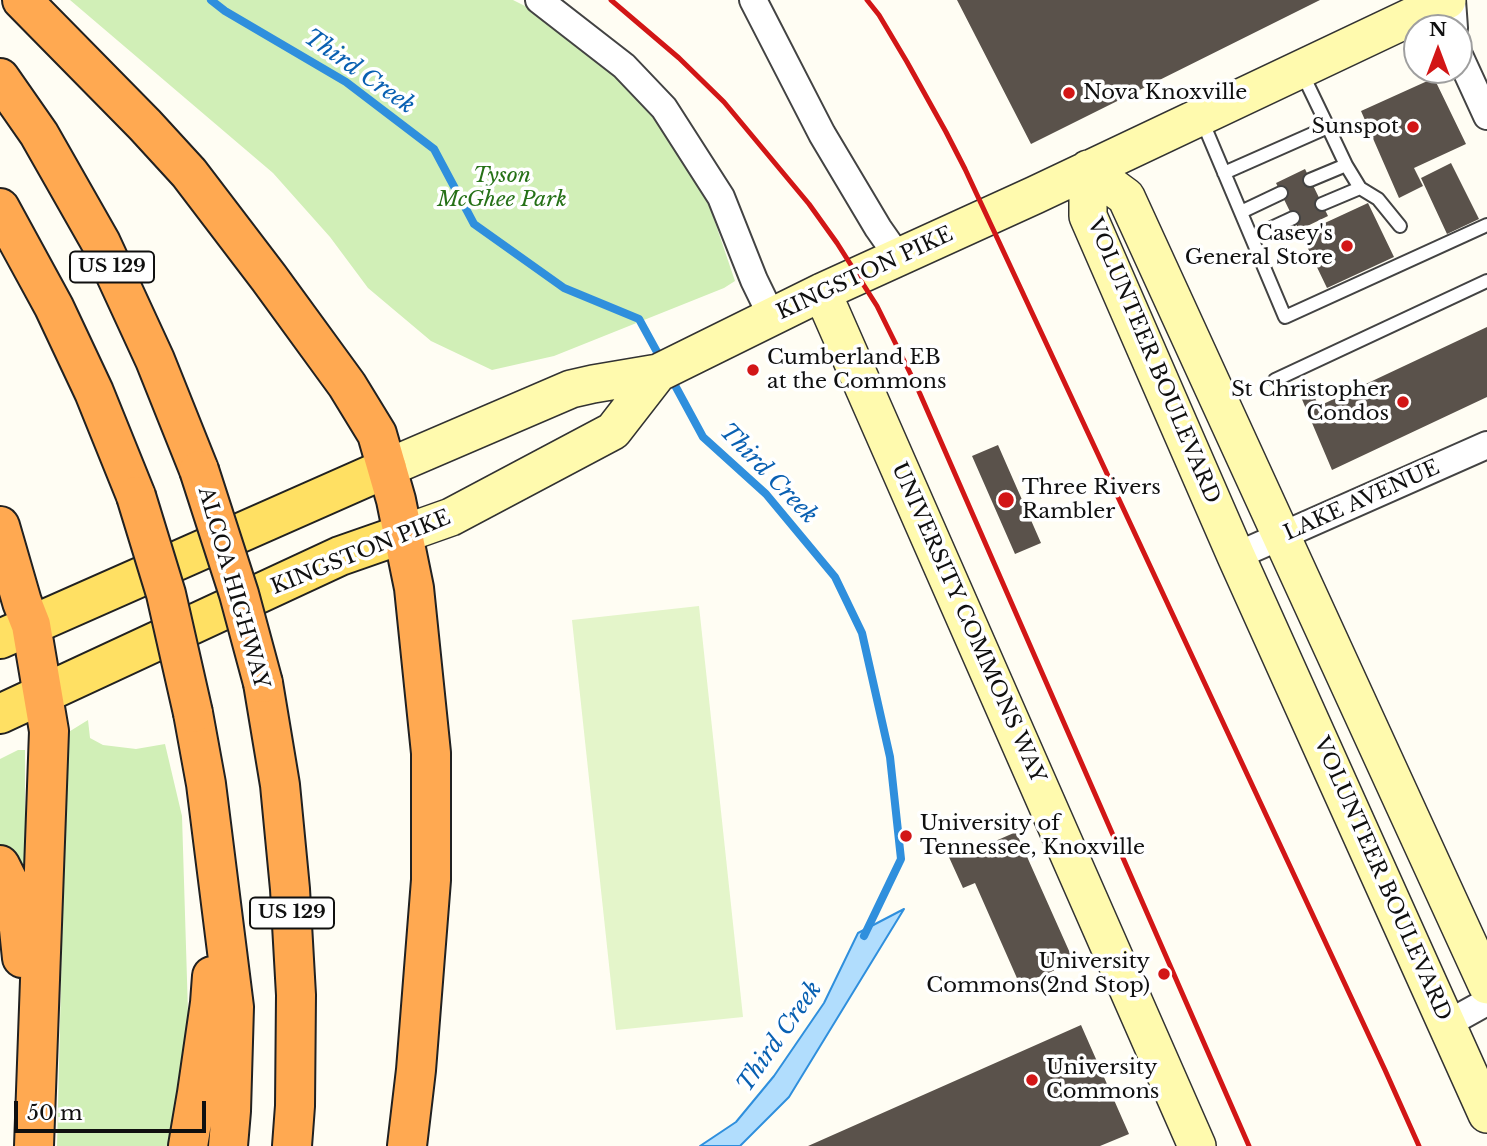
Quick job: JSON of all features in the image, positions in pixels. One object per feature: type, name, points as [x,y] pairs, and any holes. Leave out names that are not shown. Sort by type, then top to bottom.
[{"type":"highway","points":[[22,0],[189,173],[270,278],[347,385],[377,433],[396,500],[414,588],[431,753],[431,880],[416,1070],[407,1146]]},
{"type":"highway","name":"ALCOA HIGHWAY","points":[[0,78],[39,135],[101,243],[155,360],[199,470],[239,593],[262,683],[280,785],[290,889],[296,995],[292,1146]]},
{"type":"highway","name":"US 129","points":[[0,208],[54,307],[94,392],[136,496],[166,593],[206,784],[234,1007],[228,1146]]},
{"type":"highway","points":[[0,526],[22,602],[16,632],[42,695],[48,731],[34,1146]]},
{"type":"highway","points":[[0,865],[11,887],[17,910],[36,1087]]},
{"type":"highway","points":[[188,1146],[210,1003],[218,876]]},
{"type":"highway","points":[[296,995],[306,1146]]},
{"type":"main road","name":"KINGSTON PIKE","points":[[16,632],[387,468]]},
{"type":"main road","name":"KINGSTON PIKE","points":[[0,714],[340,556],[403,534]]},
{"type":"street","points":[[539,0],[624,66],[664,108],[721,197],[772,317]]},
{"type":"street","points":[[754,0],[822,135],[877,228],[899,258]]},
{"type":"street","name":"KINGSTON PIKE","points":[[387,468],[571,389],[658,373],[822,292],[1450,0]]},
{"type":"street","points":[[1472,84],[1487,116]]},
{"type":"street","name":"VOLUNTEER BOULEVARD","points":[[1088,169],[1126,197],[1487,985]]},
{"type":"street","name":"VOLUNTEER BOULEVARD","points":[[1088,169],[1088,216],[1236,556],[1487,1114]]},
{"type":"street","name":"UNIVERSITY COMMONS WAY","points":[[822,292],[1197,1146]]},
{"type":"street","name":"KINGSTON PIKE","points":[[403,534],[451,517],[613,431],[658,373]]},
{"type":"street","name":"LAKE AVENUE","points":[[1236,556],[1487,445]]},
{"type":"street","points":[[1447,1024],[1487,1002]]},
{"type":"lane","points":[[1301,69],[1346,165],[1360,188],[1378,199],[1400,226]]},
{"type":"lane","points":[[1200,116],[1285,317],[1487,225]]},
{"type":"lane","points":[[1224,173],[1328,127]]},
{"type":"lane","points":[[1310,180],[1346,165]]},
{"type":"lane","points":[[1322,204],[1360,188]]},
{"type":"lane","points":[[1241,212],[1281,193]]},
{"type":"lane","points":[[1252,237],[1293,218]]},
{"type":"lane","points":[[1275,380],[1487,281]]},
{"type":"green space","name":"Tyson McGhee Park","points":[[70,0],[513,0],[531,9],[631,84],[701,181],[735,281],[724,288],[554,356],[492,370],[431,341],[368,288],[330,237],[273,173]]},
{"type":"green space","points":[[699,606],[743,1017],[616,1030],[572,620]]},
{"type":"green space","points":[[88,720],[90,738],[103,745],[136,749],[165,744],[182,816],[189,1045],[167,1146],[57,1146],[67,733]]},
{"type":"green space","points":[[18,750],[25,750],[25,877],[0,849],[0,759]]},
{"type":"water","name":"Third Creek","points":[[904,909],[789,1097],[740,1146],[700,1146],[736,1122],[774,1076],[824,1003],[858,933]]},
{"type":"building","name":"Nova Knoxville","points":[[957,0],[1320,0],[1031,144]]},
{"type":"building","name":"Sunspot","points":[[1421,84],[1437,84],[1466,144],[1414,168],[1423,186],[1399,198],[1361,111]]},
{"type":"building","points":[[1451,163],[1479,219],[1447,234],[1421,178]]},
{"type":"building","points":[[1305,169],[1328,216],[1299,230],[1276,183]]},
{"type":"building","name":"Casey's General Store","points":[[1368,203],[1394,257],[1327,288],[1301,234]]},
{"type":"building","name":"St Christopher Condos","points":[[1487,327],[1487,397],[1332,470],[1301,397],[1312,392],[1319,406]]},
{"type":"building","name":"Three Rivers Rambler","points":[[998,445],[1041,543],[1015,554],[972,456]]},
{"type":"building","points":[[1016,832],[1074,962],[1020,985],[975,883],[963,888],[948,855],[958,851],[961,856]]},
{"type":"building","name":"University Commons","points":[[1081,1025],[1129,1134],[1100,1146],[808,1146]]},
{"type":"waterway","name":"Third Creek","points":[[211,0],[225,11],[346,82],[434,149],[474,224],[564,288],[639,319],[662,361]]},
{"type":"waterway","name":"Third Creek","points":[[671,378],[703,437],[766,494],[835,577],[862,633],[890,757],[901,859],[864,936]]},
{"type":"railway","points":[[611,0],[679,58],[724,102],[809,204],[877,306],[917,387],[1249,1146]]},
{"type":"railway","points":[[867,0],[907,62],[965,169],[1419,1146]]},
{"type":"place","name":"Nova Knoxville","points":[[1069,93]]},
{"type":"place","name":"Sunspot","points":[[1413,127]]},
{"type":"place","name":"Casey's General Store","points":[[1347,246]]},
{"type":"place","name":"Cumberland EB at the Commons","points":[[753,370]]},
{"type":"place","name":"St Christopher Condos","points":[[1403,402]]},
{"type":"place","name":"Three Rivers Rambler","points":[[1006,500]]},
{"type":"place","name":"University of Tennessee, Knoxville","points":[[906,836]]},
{"type":"place","name":"University Commons(2nd Stop)","points":[[1164,974]]},
{"type":"place","name":"University Commons","points":[[1032,1080]]}]
